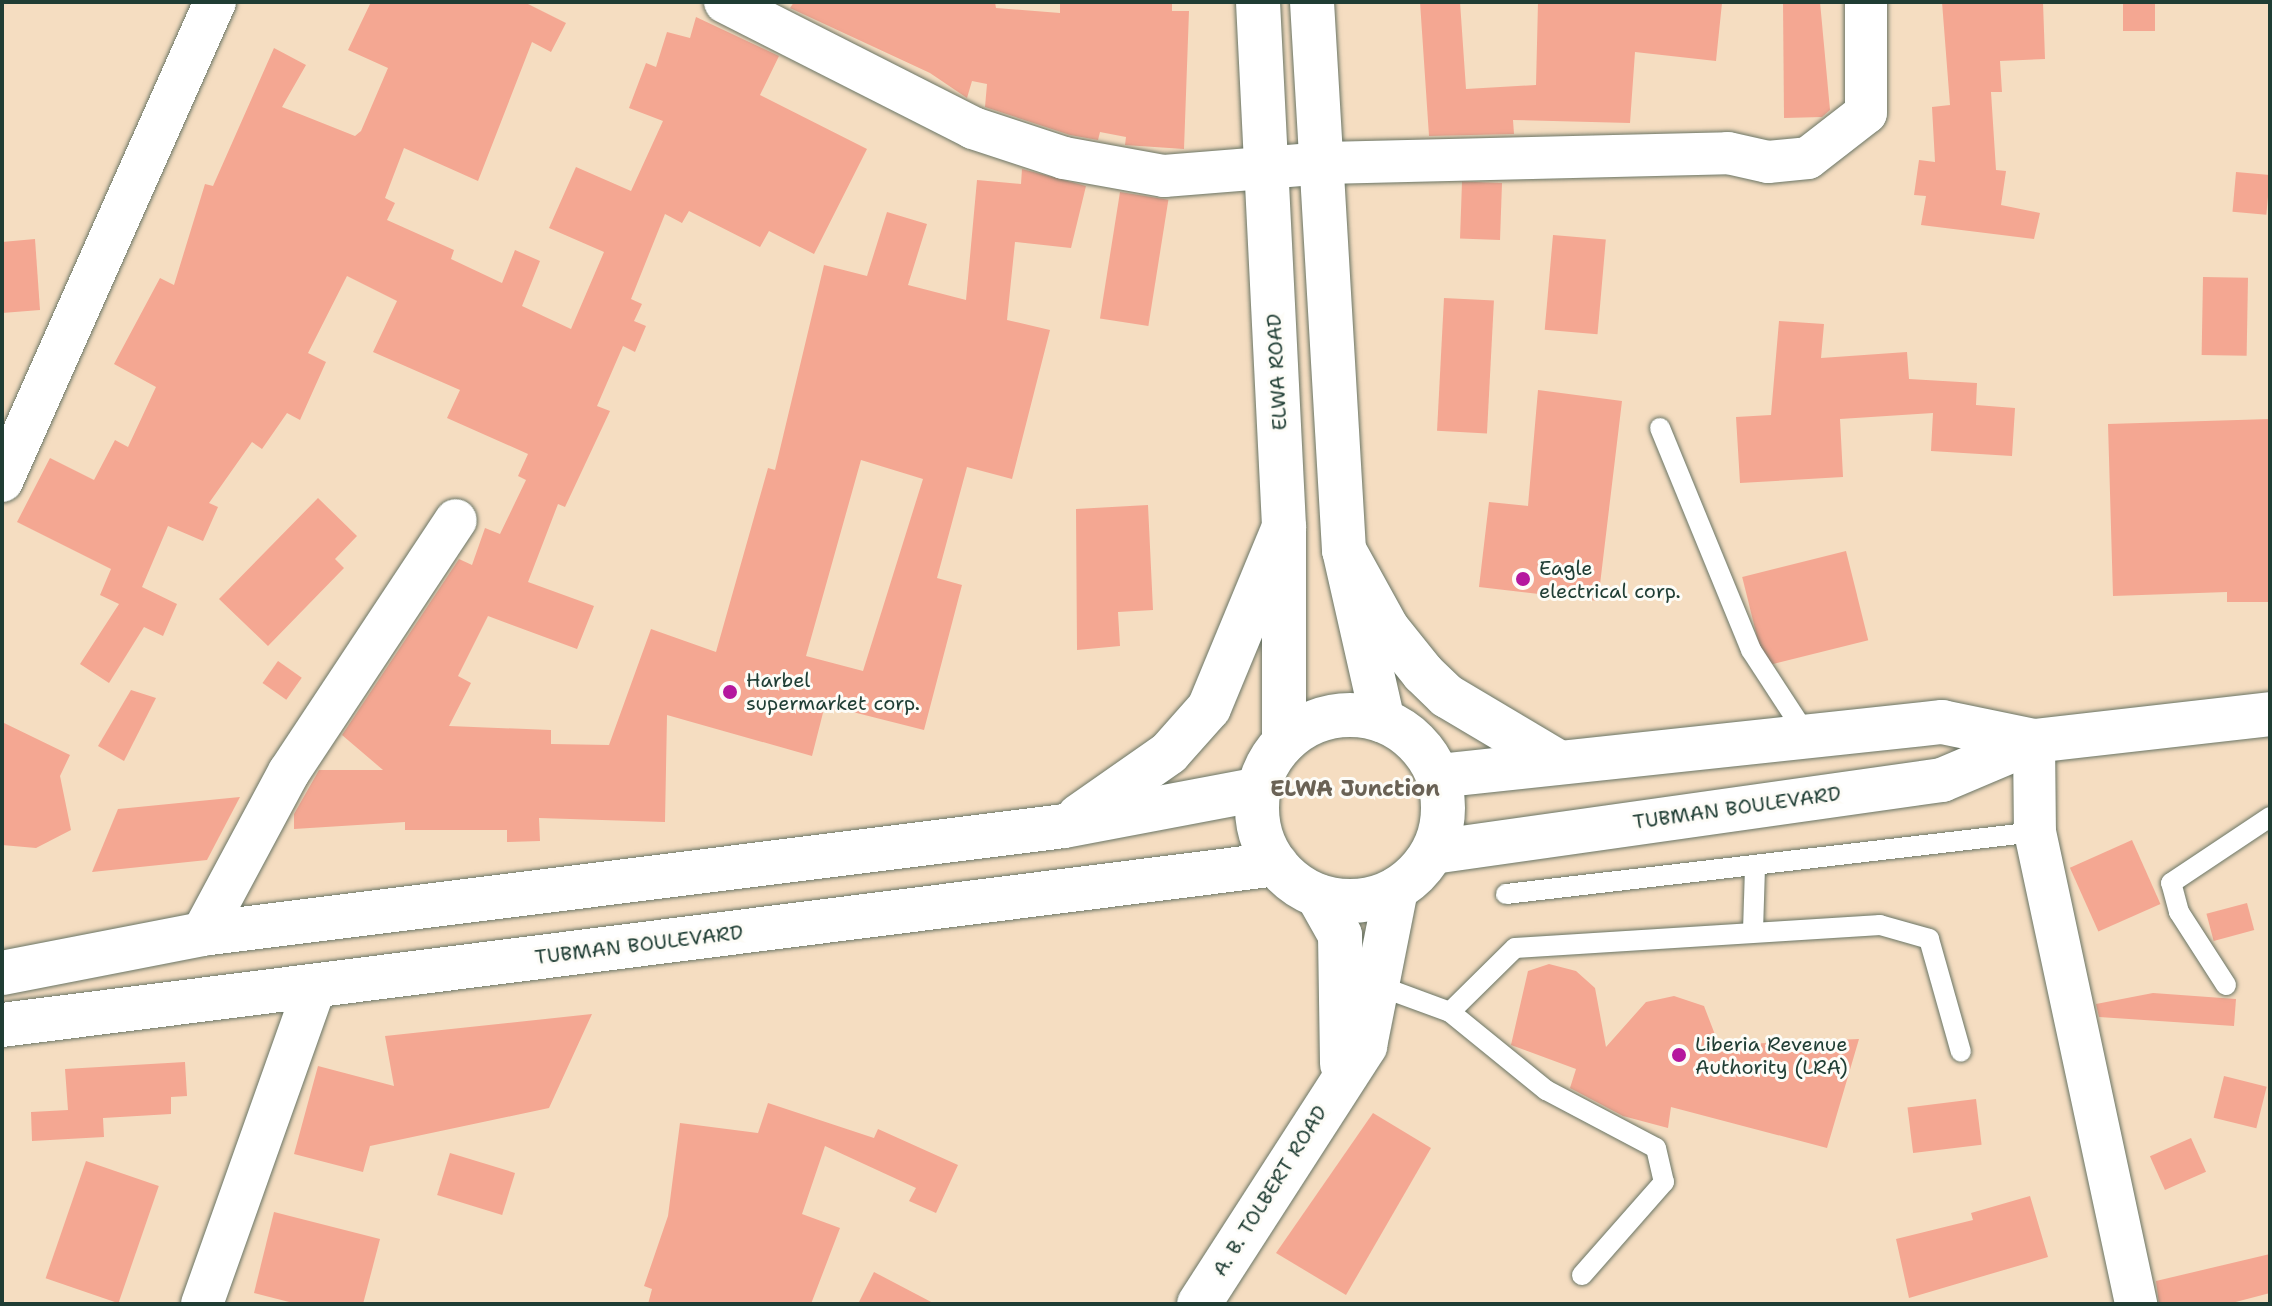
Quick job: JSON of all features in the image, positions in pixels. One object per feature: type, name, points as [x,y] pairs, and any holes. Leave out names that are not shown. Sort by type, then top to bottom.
[{"type":"main road","name":"ELWA ROAD","points":[[1258,2],[1284,527],[1284,742]]},
{"type":"main road","points":[[1312,2],[1325,163],[1344,550],[1383,721]]},
{"type":"main road","points":[[1064,826],[1169,753],[1209,708],[1284,527]]},
{"type":"main road","points":[[1344,550],[1387,628],[1423,673],[1447,696],[1558,762]]},
{"type":"main road","name":"TUBMAN BOULEVARD","points":[[1433,852],[1942,780],[2034,741],[2270,714]]},
{"type":"main road","points":[[1318,896],[1357,900],[1396,890],[1433,852],[1443,814],[1438,776],[1407,734],[1383,721],[1330,718],[1284,742],[1259,789],[1263,841],[1276,864],[1318,896],[1340,935],[1341,1078]]},
{"type":"main road","name":"TUBMAN BOULEVARD","points":[[1438,776],[1942,722],[2034,741]]},
{"type":"main road","points":[[2,973],[202,934],[1064,826],[1259,789]]},
{"type":"main road","name":"TUBMAN BOULEVARD","points":[[2,1025],[1276,864]]},
{"type":"main road","name":"A. B. TOLBERT ROAD","points":[[1199,1304],[1341,1078],[1365,1046],[1382,987],[1396,890]]},
{"type":"street","points":[[2,481],[215,2]]},
{"type":"street","points":[[725,2],[973,128],[1064,158],[1164,176],[1268,165],[1325,163],[1728,153],[1768,162],[1808,158],[1866,113],[1866,2]]},
{"type":"street","points":[[202,934],[289,772],[456,520]]},
{"type":"street","points":[[2034,741],[2035,832],[2136,1304]]},
{"type":"street","points":[[202,1304],[315,987]]},
{"type":"lane","points":[[1660,428],[1751,650],[1807,736]]},
{"type":"lane","points":[[2226,985],[2179,912],[2171,883],[2270,817]]},
{"type":"lane","points":[[1506,894],[2035,832]]},
{"type":"lane","points":[[1753,931],[1755,867]]},
{"type":"lane","points":[[1450,1012],[1515,948],[1753,931],[1913,929],[1929,939],[1961,1052]]},
{"type":"lane","points":[[1382,987],[1450,1012],[1546,1090],[1656,1148],[1664,1182],[1582,1275]]},
{"type":"building","points":[[371,2],[524,2],[566,23],[551,52],[532,42],[478,181],[404,148],[385,198],[395,203],[387,220],[454,250],[451,259],[502,283],[515,250],[540,261],[522,306],[571,329],[604,252],[549,228],[576,167],[631,191],[663,121],[629,108],[646,63],[656,67],[667,32],[690,38],[696,17],[779,56],[760,95],[867,149],[814,254],[769,231],[760,247],[689,211],[682,223],[665,214],[631,299],[642,304],[634,321],[646,326],[635,352],[623,346],[597,406],[610,411],[565,507],[558,504],[528,582],[594,606],[577,649],[488,616],[458,676],[471,683],[449,726],[551,730],[551,744],[609,745],[651,629],[716,652],[768,468],[775,470],[824,265],[867,276],[887,212],[927,224],[908,285],[966,300],[977,180],[1021,184],[1022,169],[1086,186],[1071,248],[1015,242],[1007,320],[1050,330],[1012,479],[967,467],[937,578],[962,585],[924,730],[825,705],[812,756],[667,715],[665,822],[539,818],[540,841],[507,842],[507,830],[405,830],[405,822],[294,829],[294,814],[319,770],[383,770],[342,735],[459,559],[472,565],[485,528],[500,534],[526,480],[518,476],[528,454],[447,418],[460,390],[373,352],[397,301],[347,276],[308,353],[326,362],[300,420],[287,413],[262,449],[252,442],[209,503],[218,507],[203,541],[168,526],[142,587],[177,604],[163,636],[144,627],[109,683],[80,664],[119,604],[100,595],[111,569],[17,522],[50,458],[94,480],[115,440],[128,447],[156,387],[114,364],[160,278],[174,285],[205,184],[213,186],[274,48],[306,65],[282,107],[355,136],[361,131],[388,68],[348,50]],"holes":[[[861,460],[923,479],[863,671],[806,656]]]},
{"type":"building","points":[[794,2],[995,2],[996,8],[1060,13],[1060,2],[1172,2],[1172,11],[1189,11],[1184,149],[1125,145],[1126,137],[1100,132],[1098,140],[1070,135],[985,107],[987,84],[972,81],[967,98],[930,73],[790,8]]},
{"type":"building","points":[[1420,2],[1460,2],[1466,89],[1536,85],[1538,2],[1722,3],[1716,61],[1635,52],[1630,123],[1513,120],[1514,134],[1429,136]]},
{"type":"building","points":[[1783,2],[1820,2],[1830,110],[1822,117],[1784,118]]},
{"type":"building","points":[[1942,2],[2043,2],[2045,59],[2000,61],[2002,92],[1991,92],[1996,170],[2006,171],[2001,205],[2040,213],[2034,239],[1921,225],[1926,196],[1914,195],[1919,160],[1935,162],[1932,107],[1950,105]]},
{"type":"building","points":[[2123,2],[2155,2],[2155,31],[2123,31]]},
{"type":"building","points":[[2236,172],[2270,175],[2266,215],[2233,212]]},
{"type":"building","points":[[1462,182],[1502,183],[1500,240],[1460,239]]},
{"type":"building","points":[[1120,192],[1168,200],[1148,326],[1100,318]]},
{"type":"building","points":[[1553,235],[1606,240],[1598,334],[1545,330]]},
{"type":"building","points":[[35,239],[40,310],[2,313],[2,242]]},
{"type":"building","points":[[2203,277],[2248,278],[2247,356],[2202,355]]},
{"type":"building","points":[[1444,298],[1494,301],[1487,433],[1437,431]]},
{"type":"building","points":[[1779,321],[1824,324],[1821,358],[1907,352],[1909,379],[1977,383],[1976,405],[2015,408],[2012,456],[1931,451],[1933,413],[1840,419],[1843,477],[1740,483],[1736,417],[1771,415]]},
{"type":"building","points":[[1538,390],[1622,401],[1598,601],[1479,587],[1489,502],[1528,506]]},
{"type":"building","points":[[2270,419],[2270,602],[2227,602],[2227,592],[2113,596],[2108,424]]},
{"type":"building","points":[[318,498],[357,536],[335,559],[344,568],[268,646],[219,599]]},
{"type":"building","points":[[1148,505],[1153,610],[1118,612],[1120,646],[1077,650],[1076,509]]},
{"type":"building","points":[[1846,551],[1868,640],[1764,666],[1742,577]]},
{"type":"building","points":[[278,661],[302,678],[286,700],[263,683]]},
{"type":"building","points":[[131,690],[156,698],[124,761],[98,746]]},
{"type":"building","points":[[2,722],[70,755],[60,776],[71,830],[36,848],[2,845]]},
{"type":"building","points":[[240,797],[207,860],[92,872],[118,809]]},
{"type":"building","points":[[2132,840],[2160,904],[2098,932],[2070,868]]},
{"type":"building","points":[[2247,903],[2254,930],[2214,941],[2206,914]]},
{"type":"building","points":[[1549,964],[1576,971],[1595,988],[1606,1047],[1646,1002],[1674,996],[1704,1006],[1719,1045],[1859,1039],[1827,1148],[1671,1107],[1668,1128],[1623,1116],[1570,1088],[1576,1069],[1511,1045],[1528,971]]},
{"type":"building","points":[[2153,993],[2236,999],[2234,1026],[2099,1017],[2096,1004]]},
{"type":"building","points":[[592,1014],[549,1108],[370,1146],[363,1172],[294,1154],[318,1066],[394,1086],[385,1036]]},
{"type":"building","points":[[185,1062],[187,1096],[171,1097],[171,1114],[103,1118],[104,1137],[32,1141],[31,1112],[68,1110],[65,1069]]},
{"type":"building","points":[[2224,1076],[2267,1087],[2256,1128],[2214,1118]]},
{"type":"building","points":[[1976,1099],[1982,1145],[1913,1153],[1908,1107]]},
{"type":"building","points":[[768,1103],[874,1138],[878,1129],[958,1165],[936,1213],[909,1201],[916,1188],[825,1146],[802,1214],[840,1228],[811,1304],[648,1304],[652,1289],[644,1286],[668,1216],[680,1123],[758,1133]]},
{"type":"building","points":[[1373,1113],[1431,1148],[1346,1295],[1276,1253]]},
{"type":"building","points":[[2191,1138],[2206,1172],[2165,1190],[2150,1156]]},
{"type":"building","points":[[450,1153],[515,1173],[502,1215],[437,1195]]},
{"type":"building","points":[[86,1161],[159,1186],[118,1303],[46,1278]]},
{"type":"building","points":[[2030,1196],[2048,1257],[1909,1298],[1896,1239],[1973,1220],[1971,1213]]},
{"type":"building","points":[[274,1212],[380,1239],[363,1304],[297,1304],[254,1293]]},
{"type":"building","points":[[2270,1254],[2270,1293],[2228,1304],[2159,1304],[2156,1281]]},
{"type":"building","points":[[874,1272],[935,1304],[858,1304]]},
{"type":"place","name":"Eagle electrical corp.","points":[[1523,579]]},
{"type":"place","name":"Harbel supermarket corp.","points":[[730,692]]},
{"type":"place","name":"Liberia Revenue Authority (LRA)","points":[[1679,1055]]},
{"type":"district","name":"ELWA Junction","points":[[1355,789]]}]
